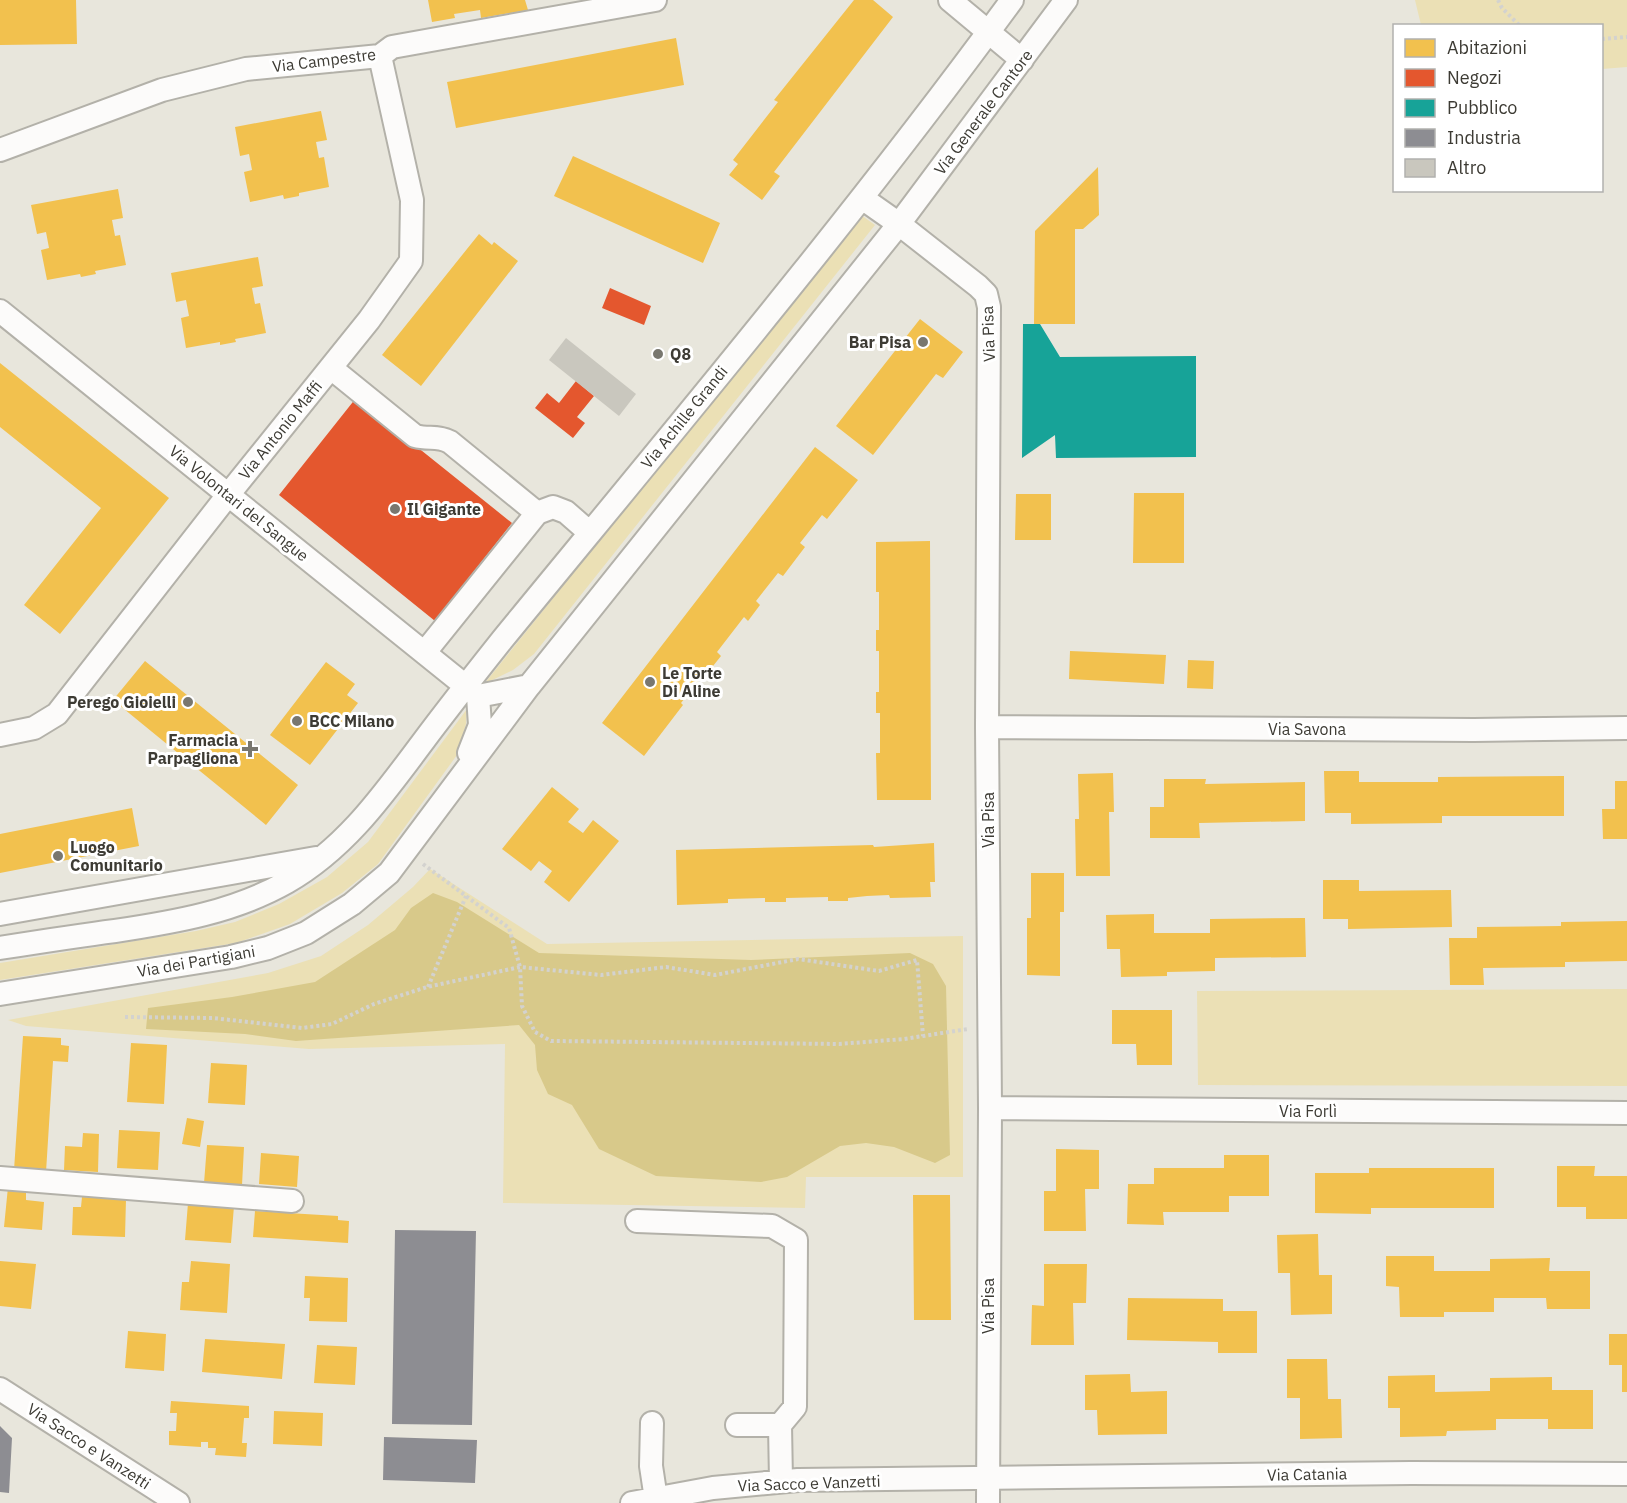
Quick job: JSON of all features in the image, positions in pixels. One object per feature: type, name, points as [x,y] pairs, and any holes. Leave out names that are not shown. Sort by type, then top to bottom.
[{"type":"street","name":"Via Campestre","points":[[0,150],[162,90],[235,72],[380,56],[392,47],[655,0]]},
{"type":"street","points":[[950,0],[1022,60]]},
{"type":"street","points":[[988,33],[1012,0]]},
{"type":"street","name":"Via Generale Cantore","points":[[899,224],[1066,0]]},
{"type":"street","name":"Via Achille Grandi","points":[[472,691],[590,533],[862,198],[988,33]]},
{"type":"street","name":"Via Antonio Maffi","points":[[0,735],[34,728],[57,714],[228,495],[369,320],[411,261],[412,200],[380,56]]},
{"type":"street","name":"Via Pisa","points":[[862,198],[978,286],[986,294],[989,307],[988,1503]]},
{"type":"street","points":[[0,948],[169,922],[217,912],[289,881],[326,856],[352,832],[472,691],[529,686],[899,224]]},
{"type":"street","name":"Via Volontari del Sangue","points":[[0,311],[472,691]]},
{"type":"street","points":[[331,368],[415,436],[427,439],[441,437],[450,442],[537,513]]},
{"type":"street","points":[[425,652],[537,513],[553,507],[566,512],[590,533]]},
{"type":"street","name":"Via dei Partigiani","points":[[0,994],[231,957],[268,948],[306,933],[352,904],[389,873],[529,686]]},
{"type":"street","points":[[462,776],[480,724],[472,691]]},
{"type":"street","name":"Via Savona","points":[[987,727],[1474,730],[1627,728]]},
{"type":"street","points":[[0,914],[326,856]]},
{"type":"street","name":"Via Forlì","points":[[990,1108],[1627,1113]]},
{"type":"street","points":[[0,1178],[292,1201]]},
{"type":"street","points":[[637,1221],[772,1226],[796,1240],[795,1407],[780,1425],[781,1481]]},
{"type":"street","name":"Via Sacco e Vanzetti","points":[[0,1389],[178,1503]]},
{"type":"street","points":[[652,1423],[651,1466],[656,1499]]},
{"type":"street","points":[[737,1425],[780,1425]]},
{"type":"street","name":"Via Catania","points":[[987,1479],[1411,1473],[1627,1474]]},
{"type":"street","name":"Via Sacco e Vanzetti","points":[[632,1503],[713,1488],[781,1481],[987,1479]]},
{"type":"path","points":[[1498,0],[1502,8],[1518,24]]},
{"type":"path","points":[[1603,39],[1627,37]]},
{"type":"path","points":[[406,851],[509,928],[520,967],[522,1006],[535,1032],[551,1041],[839,1044],[923,1036],[989,1026]]},
{"type":"path","points":[[428,987],[466,896]]},
{"type":"path","points":[[125,1017],[213,1018],[302,1028],[332,1024],[374,1004],[428,987],[520,967],[601,975],[666,967],[715,975],[798,959],[879,971],[917,960],[923,1036]]},
{"type":"shaded area","points":[[1415,0],[1627,0],[1627,67],[1603,69],[1603,24],[1421,24]]},
{"type":"shaded area","points":[[861,215],[875,225],[534,654],[513,670],[484,684]]},
{"type":"shaded area","points":[[467,709],[466,724],[457,755],[378,864],[342,893],[290,924],[236,943],[0,980],[0,963],[196,931],[235,922],[279,904],[327,877],[368,842]]},
{"type":"shaded area","points":[[430,869],[547,944],[963,936],[963,1177],[806,1177],[805,1208],[503,1203],[505,1044],[309,1049],[26,1026],[8,1020],[268,973],[321,956],[368,925],[413,887]]},
{"type":"shaded area","points":[[433,893],[457,902],[539,953],[751,960],[910,953],[933,964],[946,986],[950,1155],[935,1163],[894,1147],[866,1143],[840,1146],[787,1177],[761,1182],[656,1176],[599,1149],[572,1105],[548,1094],[537,1070],[535,1045],[519,1025],[296,1041],[245,1034],[146,1029],[148,1008],[232,997],[315,982],[395,930],[411,908]]},
{"type":"shaded area","points":[[1627,989],[1627,1086],[1198,1085],[1197,991]]},
{"type":"building: Abitazioni","points":[[0,0],[76,0],[77,44],[0,45]]},
{"type":"building: Abitazioni","points":[[428,0],[525,0],[528,10],[481,18],[480,10],[454,14],[455,18],[432,22]]},
{"type":"building: Abitazioni","points":[[854,0],[873,0],[893,17],[774,172],[780,176],[762,200],[729,175],[738,164],[733,160],[778,102],[774,100]]},
{"type":"building: Abitazioni","points":[[676,38],[684,85],[456,128],[447,82]]},
{"type":"building: Abitazioni","points":[[321,111],[327,140],[316,142],[319,158],[324,157],[329,187],[299,193],[299,196],[284,199],[283,195],[250,202],[244,172],[252,170],[249,154],[240,156],[235,127]]},
{"type":"building: Abitazioni","points":[[573,156],[720,223],[703,263],[554,196]]},
{"type":"building: Abitazioni","points":[[1098,167],[1099,215],[1083,229],[1075,229],[1075,324],[1034,324],[1035,231]]},
{"type":"building: Abitazioni","points":[[118,189],[123,218],[112,220],[115,236],[120,235],[126,265],[95,271],[96,274],[81,277],[80,274],[47,280],[41,250],[49,248],[46,232],[37,234],[31,205]]},
{"type":"building: Abitazioni","points":[[479,234],[492,245],[494,242],[518,261],[421,386],[382,355]]},
{"type":"building: Abitazioni","points":[[258,257],[263,286],[252,288],[255,304],[260,303],[266,333],[235,339],[236,342],[220,345],[220,342],[186,348],[181,318],[189,316],[186,300],[176,302],[171,273]]},
{"type":"building: Abitazioni","points":[[920,319],[963,352],[943,378],[936,374],[873,455],[836,426]]},
{"type":"building: Abitazioni","points":[[0,363],[169,498],[60,634],[24,605],[101,508],[0,427]]},
{"type":"building: Abitazioni","points":[[815,447],[858,480],[827,519],[822,515],[800,543],[805,547],[783,576],[778,573],[756,601],[760,605],[748,621],[744,617],[717,652],[721,656],[681,703],[683,705],[644,756],[602,723]]},
{"type":"building: Abitazioni","points":[[1134,493],[1184,493],[1184,563],[1133,563]]},
{"type":"building: Abitazioni","points":[[1016,494],[1051,494],[1051,540],[1015,540]]},
{"type":"building: Abitazioni","points":[[930,541],[931,800],[877,800],[876,753],[880,753],[880,713],[876,713],[876,692],[879,692],[879,651],[876,651],[876,630],[879,630],[879,592],[876,592],[876,542]]},
{"type":"building: Abitazioni","points":[[1070,651],[1166,655],[1164,684],[1069,679]]},
{"type":"building: Abitazioni","points":[[1188,660],[1214,661],[1213,689],[1187,688]]},
{"type":"building: Abitazioni","points":[[145,661],[298,785],[266,825],[113,700]]},
{"type":"building: Abitazioni","points":[[326,662],[355,684],[347,695],[358,703],[310,765],[270,735]]},
{"type":"building: Abitazioni","points":[[1324,771],[1359,771],[1359,782],[1438,782],[1438,777],[1564,776],[1564,816],[1442,816],[1442,823],[1351,824],[1351,813],[1325,813]]},
{"type":"building: Abitazioni","points":[[1113,773],[1114,812],[1109,812],[1110,876],[1076,876],[1075,819],[1079,819],[1078,774]]},
{"type":"building: Abitazioni","points":[[1164,779],[1206,779],[1205,784],[1305,782],[1305,821],[1199,823],[1200,838],[1150,838],[1150,807],[1164,807]]},
{"type":"building: Abitazioni","points":[[1615,781],[1627,781],[1627,839],[1603,839],[1602,809],[1615,809]]},
{"type":"building: Abitazioni","points":[[552,787],[579,809],[568,822],[583,833],[593,820],[619,841],[569,902],[544,882],[552,871],[539,861],[531,871],[502,849]]},
{"type":"building: Abitazioni","points":[[132,808],[139,846],[0,873],[0,834]]},
{"type":"building: Abitazioni","points":[[934,843],[935,882],[930,882],[931,897],[867,896],[848,898],[848,901],[828,901],[828,897],[786,898],[786,902],[765,902],[765,898],[728,899],[728,903],[677,905],[676,850],[873,845],[874,847]]},
{"type":"building: Abitazioni","points":[[1031,873],[1064,873],[1064,912],[1060,912],[1060,976],[1027,975],[1027,918],[1031,918]]},
{"type":"building: Abitazioni","points":[[1323,880],[1359,880],[1359,891],[1451,890],[1452,927],[1348,929],[1348,919],[1323,919]]},
{"type":"building: Abitazioni","points":[[1154,914],[1154,933],[1210,933],[1210,919],[1305,918],[1306,957],[1215,958],[1215,971],[1167,972],[1167,976],[1121,977],[1120,949],[1107,949],[1106,915]]},
{"type":"building: Abitazioni","points":[[1627,921],[1627,961],[1565,962],[1565,967],[1483,968],[1484,985],[1450,985],[1449,938],[1477,938],[1477,927],[1561,926],[1561,922]]},
{"type":"building: Abitazioni","points":[[1112,1010],[1172,1010],[1172,1065],[1137,1065],[1136,1044],[1112,1044]]},
{"type":"building: Abitazioni","points":[[23,1036],[61,1038],[61,1045],[69,1046],[68,1062],[53,1061],[46,1172],[14,1170]]},
{"type":"building: Abitazioni","points":[[131,1043],[167,1045],[164,1104],[127,1102]]},
{"type":"building: Abitazioni","points":[[211,1063],[247,1065],[245,1105],[208,1103]]},
{"type":"building: Abitazioni","points":[[187,1118],[204,1121],[200,1147],[182,1144]]},
{"type":"building: Abitazioni","points":[[119,1130],[160,1132],[158,1170],[117,1168]]},
{"type":"building: Abitazioni","points":[[83,1133],[99,1134],[98,1172],[64,1170],[65,1146],[82,1147]]},
{"type":"building: Abitazioni","points":[[207,1145],[244,1147],[242,1185],[204,1183]]},
{"type":"building: Abitazioni","points":[[1056,1149],[1099,1150],[1099,1189],[1085,1189],[1086,1231],[1044,1231],[1044,1191],[1056,1191]]},
{"type":"building: Abitazioni","points":[[261,1153],[299,1156],[297,1187],[259,1184]]},
{"type":"building: Abitazioni","points":[[1224,1155],[1269,1155],[1269,1196],[1229,1196],[1229,1212],[1163,1212],[1164,1225],[1127,1224],[1128,1184],[1154,1184],[1154,1168],[1224,1168]]},
{"type":"building: Abitazioni","points":[[1557,1166],[1595,1166],[1594,1176],[1627,1176],[1627,1219],[1586,1219],[1586,1207],[1557,1207]]},
{"type":"building: Abitazioni","points":[[1369,1168],[1494,1168],[1494,1208],[1371,1208],[1371,1214],[1315,1213],[1315,1173],[1369,1173]]},
{"type":"building: Abitazioni","points":[[8,1187],[26,1189],[26,1200],[44,1202],[42,1230],[4,1227]]},
{"type":"building: Abitazioni","points":[[913,1195],[950,1195],[951,1320],[914,1320]]},
{"type":"building: Abitazioni","points":[[82,1197],[126,1199],[125,1237],[72,1235],[73,1207],[81,1207]]},
{"type":"building: Abitazioni","points":[[188,1203],[234,1206],[231,1243],[185,1240]]},
{"type":"building: Abitazioni","points":[[255,1211],[338,1216],[338,1220],[349,1221],[348,1243],[253,1237]]},
{"type":"building: Abitazioni","points":[[1318,1234],[1319,1275],[1332,1275],[1332,1314],[1291,1315],[1290,1273],[1278,1273],[1277,1235]]},
{"type":"building: Abitazioni","points":[[1386,1256],[1434,1256],[1434,1271],[1490,1271],[1490,1259],[1550,1258],[1549,1271],[1590,1271],[1590,1309],[1547,1309],[1546,1298],[1494,1298],[1494,1312],[1444,1312],[1444,1317],[1400,1317],[1399,1287],[1386,1286]]},
{"type":"building: Abitazioni","points":[[0,1261],[36,1264],[31,1309],[0,1306]]},
{"type":"building: Abitazioni","points":[[191,1261],[230,1264],[227,1313],[180,1310],[182,1282],[189,1282]]},
{"type":"building: Abitazioni","points":[[1044,1264],[1087,1264],[1086,1303],[1073,1303],[1074,1345],[1031,1345],[1032,1305],[1044,1306]]},
{"type":"building: Abitazioni","points":[[305,1276],[348,1278],[347,1322],[309,1321],[310,1298],[304,1298]]},
{"type":"building: Abitazioni","points":[[1128,1298],[1223,1299],[1223,1311],[1257,1311],[1257,1353],[1218,1353],[1218,1342],[1127,1340]]},
{"type":"building: Abitazioni","points":[[128,1331],[166,1334],[164,1371],[125,1368]]},
{"type":"building: Abitazioni","points":[[1609,1334],[1627,1334],[1627,1392],[1622,1392],[1622,1365],[1609,1365]]},
{"type":"building: Abitazioni","points":[[205,1339],[285,1344],[282,1379],[202,1372]]},
{"type":"building: Abitazioni","points":[[317,1345],[357,1347],[355,1385],[314,1383]]},
{"type":"building: Abitazioni","points":[[1287,1359],[1327,1359],[1328,1399],[1341,1399],[1342,1438],[1300,1439],[1300,1398],[1287,1398]]},
{"type":"building: Abitazioni","points":[[1130,1374],[1131,1392],[1167,1391],[1167,1434],[1098,1435],[1097,1410],[1085,1410],[1085,1375]]},
{"type":"building: Abitazioni","points":[[1435,1375],[1435,1392],[1490,1391],[1490,1378],[1552,1377],[1552,1390],[1593,1390],[1593,1429],[1548,1429],[1548,1419],[1496,1419],[1496,1430],[1447,1431],[1446,1436],[1400,1437],[1400,1408],[1388,1408],[1388,1376]]},
{"type":"building: Abitazioni","points":[[171,1401],[249,1406],[249,1418],[244,1418],[242,1443],[247,1443],[246,1457],[215,1455],[216,1448],[208,1448],[208,1442],[201,1442],[201,1447],[169,1445],[169,1431],[176,1431],[177,1413],[170,1413]]},
{"type":"building: Abitazioni","points":[[274,1411],[323,1413],[322,1446],[273,1444]]},
{"type":"building: Negozi","points":[[610,288],[651,306],[644,325],[602,308]]},
{"type":"building: Negozi","points":[[576,381],[594,396],[577,417],[585,423],[573,438],[535,408],[547,393],[559,403]]},
{"type":"building: Negozi","name":"Il Gigante","points":[[356,398],[512,523],[435,621],[279,495]]},
{"type":"building: Pubblico","points":[[1023,324],[1040,324],[1060,357],[1196,356],[1196,457],[1056,458],[1055,435],[1022,458]]},
{"type":"building: Industria","points":[[395,1230],[476,1231],[472,1425],[392,1424]]},
{"type":"building: Industria","points":[[0,1426],[12,1438],[9,1493],[0,1492]]},
{"type":"building: Industria","points":[[384,1437],[477,1440],[475,1483],[383,1480]]},
{"type":"building: Altro","points":[[566,338],[636,394],[619,416],[549,360]]},
{"type":"place","name":"Bar Pisa","points":[[923,342]]},
{"type":"place","name":"Q8","points":[[658,354]]},
{"type":"place","name":"Il Gigante","points":[[395,509]]},
{"type":"place","name":"Le Torte Di Aline","points":[[650,682]]},
{"type":"place","name":"Perego Gioielli","points":[[188,702]]},
{"type":"place","name":"BCC Milano","points":[[297,721]]},
{"type":"place","name":"Farmacia Parpagliona","points":[[250,749]]},
{"type":"place","name":"Luogo Comunitario","points":[[58,856]]}]
